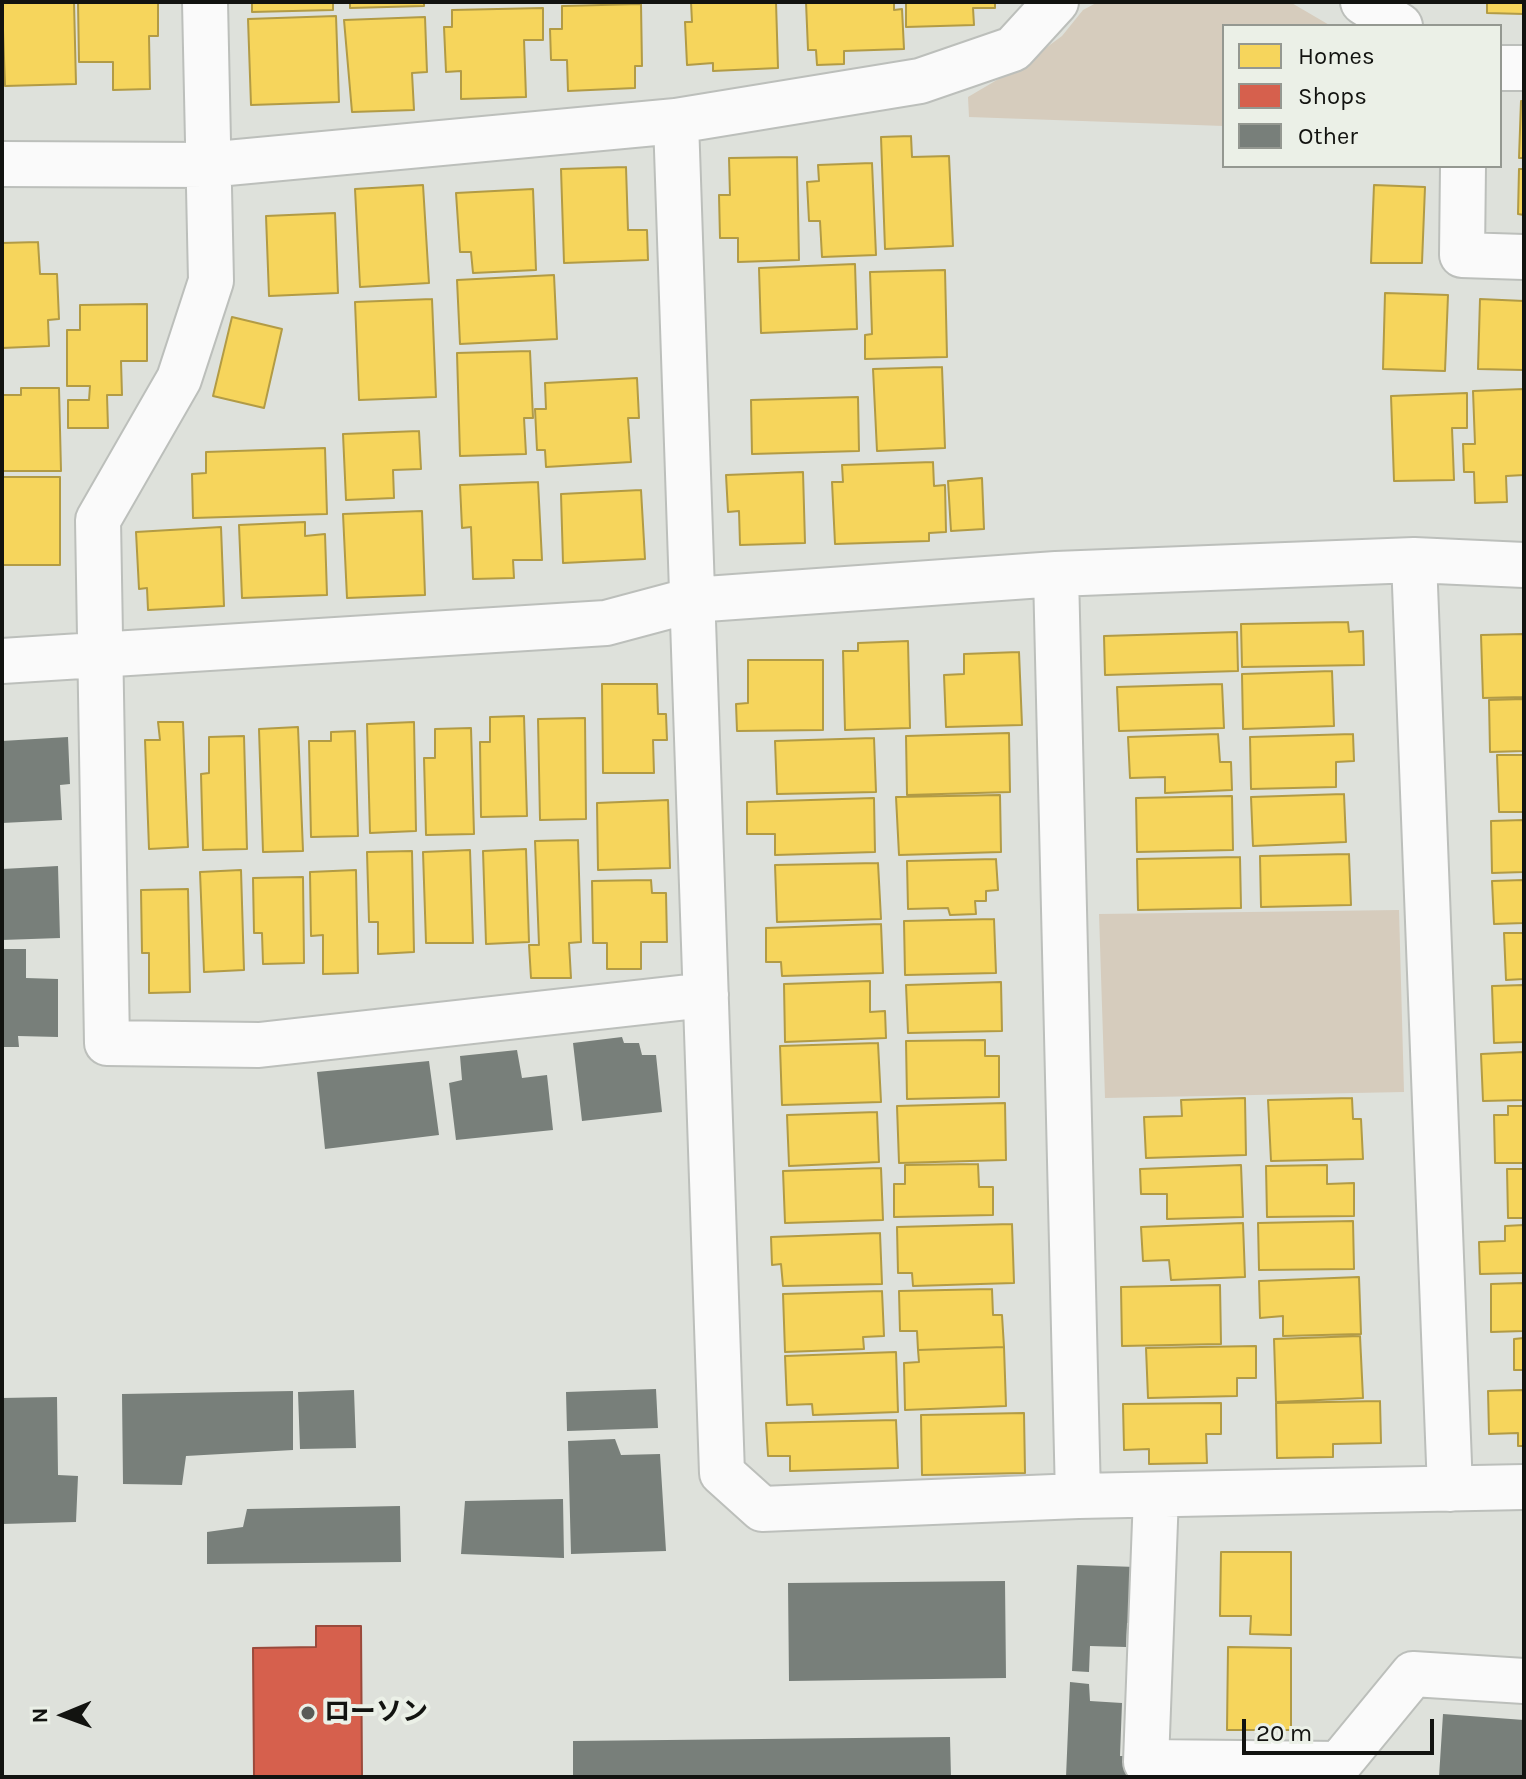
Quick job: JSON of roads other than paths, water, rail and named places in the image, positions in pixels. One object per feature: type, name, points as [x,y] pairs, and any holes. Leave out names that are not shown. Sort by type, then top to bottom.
[{"type":"street","points":[[205,2],[206,165],[211,281],[179,379],[98,520],[107,1043],[259,1045],[706,995]]},
{"type":"street","points":[[2,164],[206,165],[676,121],[920,81],[1013,49],[1056,2]]},
{"type":"street","points":[[1363,2],[1397,24]]},
{"type":"street","points":[[1502,68],[1524,68]]},
{"type":"street","points":[[676,121],[722,1473],[762,1509],[1078,1496],[1524,1487]]},
{"type":"street","points":[[1463,168],[1462,255],[1524,257]]},
{"type":"street","points":[[2,661],[606,623],[692,600],[1056,574],[1414,560],[1524,565]]},
{"type":"street","points":[[1414,560],[1450,1489]]},
{"type":"street","points":[[1056,574],[1078,1496]]},
{"type":"street","points":[[1156,1495],[1146,1762],[1339,1764],[1413,1674],[1524,1681]]},
{"type":"place","name":"ローソン","points":[[308,1713]]}]
